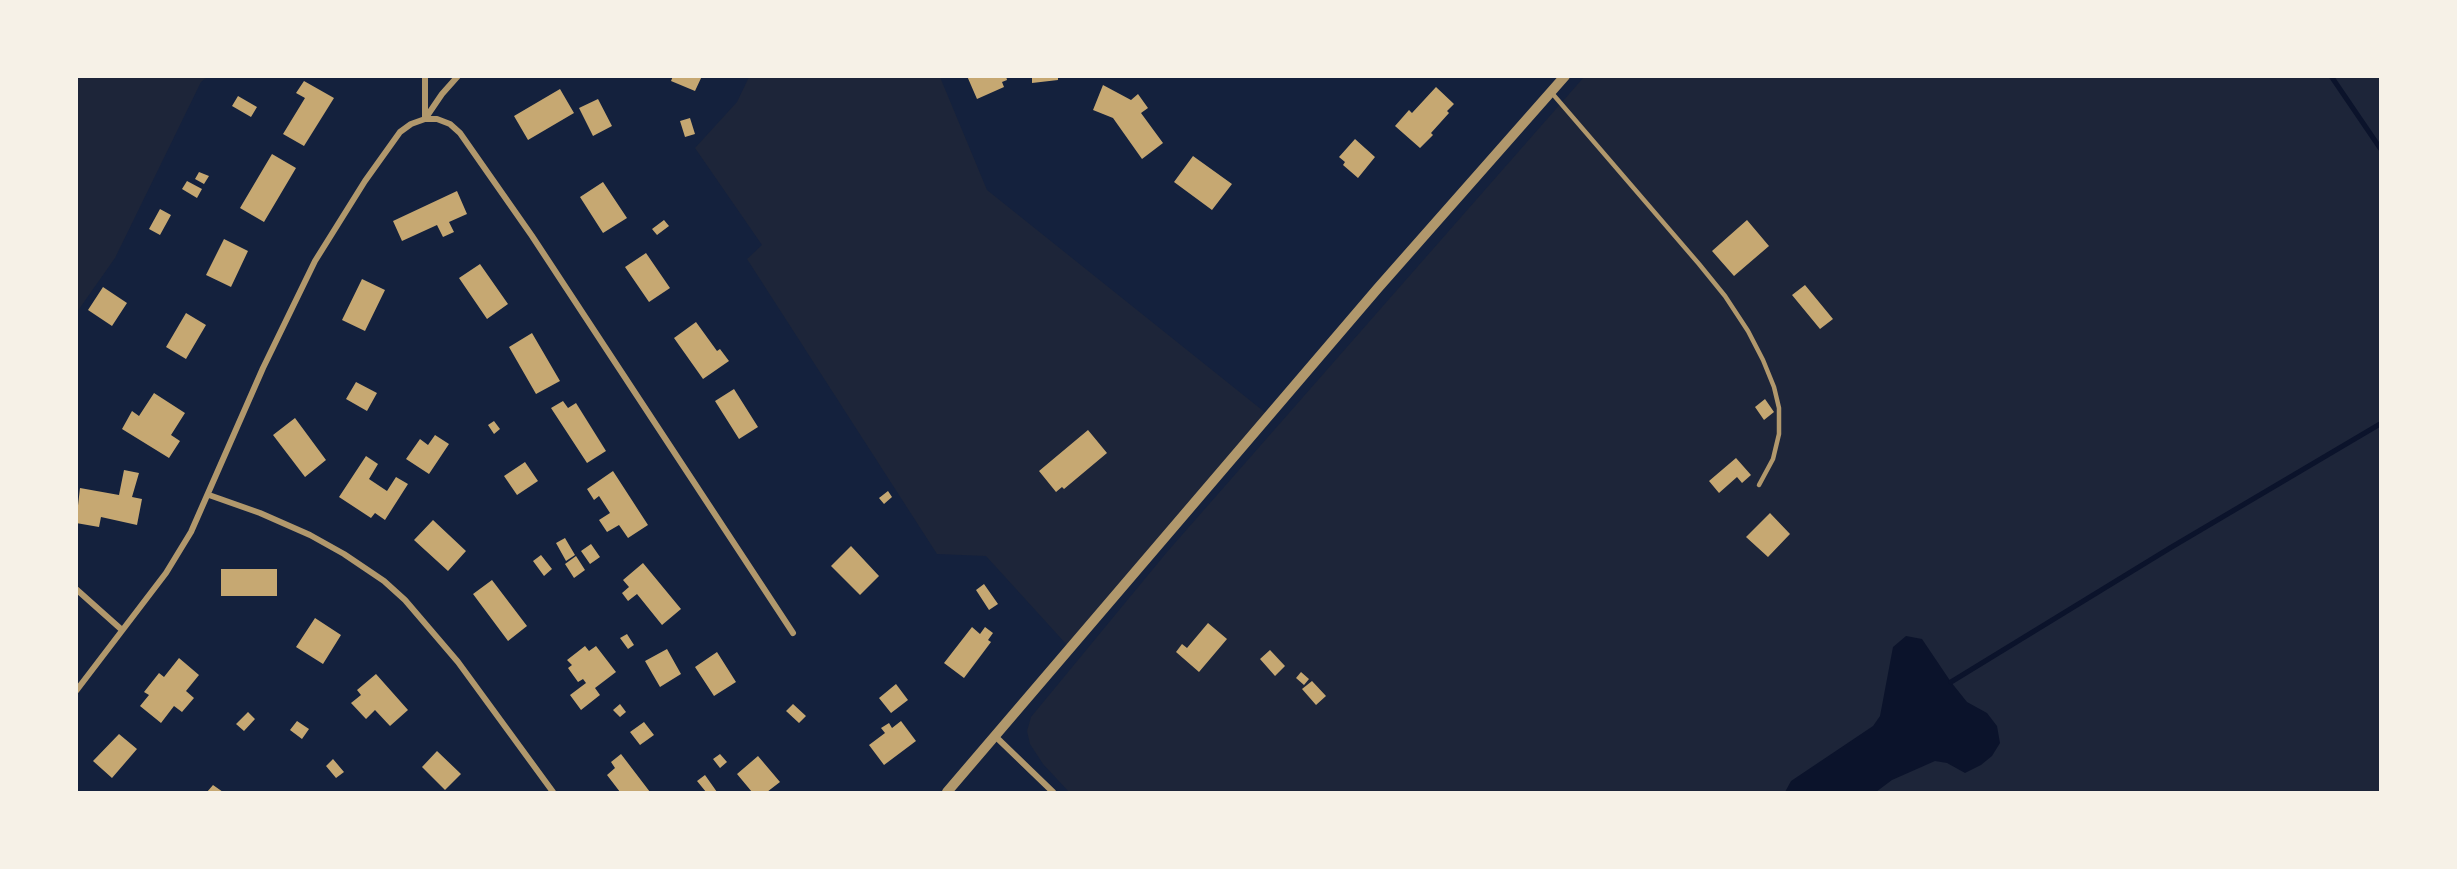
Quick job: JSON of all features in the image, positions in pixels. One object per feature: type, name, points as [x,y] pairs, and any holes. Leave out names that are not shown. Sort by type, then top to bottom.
[{"type":"street","points":[[425,76],[425,119]]},
{"type":"street","points":[[425,119],[458,76]]},
{"type":"street","points":[[947,792],[1378,288],[1565,76]]},
{"type":"street","points":[[76,691],[166,573],[191,532],[263,368],[315,261],[365,181],[400,132],[411,124],[425,119],[437,119],[450,124],[460,132],[532,236],[793,633]]},
{"type":"street","points":[[209,495],[260,513],[310,535],[354,561],[405,600],[458,662],[553,792]]},
{"type":"street","points":[[76,589],[122,630]]},
{"type":"street","points":[[995,736],[1053,792]]},
{"type":"lane","points":[[1551,92],[1700,264],[1748,331],[1774,387],[1779,408],[1779,434],[1773,459],[1759,485]]},
{"type":"shaded area","points":[[77,76],[207,77],[201,82],[115,258],[77,312]]},
{"type":"shaded area","points":[[749,77],[940,77],[987,190],[1267,414],[1067,645],[986,556],[937,554],[747,259],[762,245],[695,148],[737,102]]},
{"type":"shaded area","points":[[1584,77],[2380,77],[2380,792],[1069,792],[1043,764],[1030,744],[1027,731],[1031,717],[1167,552]]},
{"type":"shaded area","points":[[1906,636],[1922,639],[1967,702],[1987,713],[1997,726],[2000,743],[1992,756],[1965,773],[1947,763],[1935,761],[1892,780],[1876,792],[1785,792],[1791,781],[1873,726],[1880,716],[1893,647]]},
{"type":"building","points":[[673,76],[702,76],[695,91],[671,81]]},
{"type":"building","points":[[967,76],[1006,76],[1007,80],[1002,82],[1004,87],[977,99]]},
{"type":"building","points":[[1032,76],[1058,76],[1058,80],[1032,83]]},
{"type":"building","points":[[304,81],[334,98],[304,146],[283,134],[305,98],[296,93]]},
{"type":"building","points":[[1103,85],[1131,100],[1138,94],[1148,108],[1141,113],[1163,143],[1142,159],[1113,118],[1093,110]]},
{"type":"building","points":[[1436,87],[1454,104],[1431,133],[1433,135],[1420,148],[1395,126],[1409,110],[1412,113]]},
{"type":"building","points":[[560,89],[574,113],[528,140],[514,116]]},
{"type":"building","points":[[238,96],[257,107],[251,117],[232,106]]},
{"type":"building","points":[[598,99],[612,126],[593,136],[579,108]]},
{"type":"building","points":[[690,118],[695,134],[685,137],[680,121]]},
{"type":"building","points":[[1355,139],[1375,157],[1358,178],[1343,165],[1345,162],[1339,157]]},
{"type":"building","points":[[272,154],[296,168],[264,222],[240,208]]},
{"type":"building","points":[[1193,156],[1232,184],[1212,210],[1174,182]]},
{"type":"building","points":[[199,172],[209,176],[204,184],[195,179]]},
{"type":"building","points":[[187,181],[202,189],[197,198],[182,189]]},
{"type":"building","points":[[603,182],[627,218],[603,233],[580,197]]},
{"type":"building","points":[[457,191],[467,214],[449,222],[454,232],[443,237],[437,225],[402,241],[393,221]]},
{"type":"building","points":[[160,209],[171,215],[160,235],[149,229]]},
{"type":"building","points":[[664,220],[669,226],[657,235],[652,229]]},
{"type":"building","points":[[1747,220],[1769,246],[1734,276],[1712,251]]},
{"type":"building","points":[[224,239],[248,251],[231,287],[206,275]]},
{"type":"building","points":[[646,253],[670,288],[649,302],[625,267]]},
{"type":"building","points":[[480,264],[508,304],[487,319],[459,278]]},
{"type":"building","points":[[362,279],[385,290],[365,331],[342,320]]},
{"type":"building","points":[[1805,285],[1833,319],[1820,329],[1792,295]]},
{"type":"building","points":[[103,287],[127,303],[112,326],[88,310]]},
{"type":"building","points":[[186,313],[206,325],[186,359],[166,347]]},
{"type":"building","points":[[696,322],[717,351],[720,349],[729,361],[703,379],[674,338]]},
{"type":"building","points":[[532,333],[560,381],[536,394],[509,347]]},
{"type":"building","points":[[356,382],[377,393],[367,411],[346,399]]},
{"type":"building","points":[[734,389],[758,427],[739,439],[715,401]]},
{"type":"building","points":[[154,393],[185,413],[171,435],[180,441],[169,458],[122,429],[132,411],[139,416]]},
{"type":"building","points":[[1765,399],[1774,412],[1764,420],[1755,407]]},
{"type":"building","points":[[563,401],[568,408],[576,403],[606,451],[587,463],[551,408]]},
{"type":"building","points":[[295,418],[326,460],[305,477],[273,435]]},
{"type":"building","points":[[494,421],[500,429],[494,434],[488,425]]},
{"type":"building","points":[[1088,430],[1107,453],[1064,489],[1062,487],[1056,492],[1039,471]]},
{"type":"building","points":[[435,435],[449,444],[429,474],[406,459],[420,439],[428,445]]},
{"type":"building","points":[[366,456],[378,464],[369,479],[387,491],[396,477],[408,484],[385,520],[375,513],[371,518],[339,497]]},
{"type":"building","points":[[1736,458],[1751,475],[1742,483],[1737,477],[1719,493],[1709,481]]},
{"type":"building","points":[[525,462],[538,481],[517,495],[504,476]]},
{"type":"building","points":[[124,470],[139,473],[132,497],[142,499],[137,525],[101,517],[99,527],[76,523],[80,488],[119,495]]},
{"type":"building","points":[[613,471],[648,525],[628,538],[619,525],[607,532],[599,520],[610,513],[599,496],[594,500],[587,489]]},
{"type":"building","points":[[888,491],[892,497],[884,504],[879,498]]},
{"type":"building","points":[[1770,513],[1790,534],[1768,557],[1746,537]]},
{"type":"building","points":[[433,520],[466,551],[448,571],[414,540]]},
{"type":"building","points":[[565,538],[575,555],[566,561],[556,543]]},
{"type":"building","points":[[591,544],[600,557],[590,564],[581,551]]},
{"type":"building","points":[[851,546],[879,576],[860,595],[831,566]]},
{"type":"building","points":[[541,555],[552,569],[544,576],[533,561]]},
{"type":"building","points":[[576,556],[585,570],[574,578],[565,564]]},
{"type":"building","points":[[643,563],[681,609],[662,625],[637,594],[628,601],[622,593],[629,587],[623,580]]},
{"type":"building","points":[[221,569],[277,569],[277,596],[221,596]]},
{"type":"building","points":[[492,580],[527,626],[508,641],[473,594]]},
{"type":"building","points":[[984,584],[998,604],[989,610],[976,590]]},
{"type":"building","points":[[315,618],[341,635],[323,664],[296,647]]},
{"type":"building","points":[[1208,623],[1227,639],[1199,672],[1176,652],[1182,644],[1187,648]]},
{"type":"building","points":[[972,627],[980,634],[985,627],[993,633],[988,640],[991,642],[964,678],[944,663]]},
{"type":"building","points":[[627,634],[634,645],[628,649],[620,638]]},
{"type":"building","points":[[585,646],[589,651],[596,646],[616,672],[595,688],[600,695],[581,710],[570,695],[586,683],[583,679],[578,682],[568,668],[572,665],[567,660]]},
{"type":"building","points":[[667,649],[681,674],[660,687],[645,661]]},
{"type":"building","points":[[1270,650],[1285,666],[1275,676],[1260,659]]},
{"type":"building","points":[[717,652],[736,682],[714,696],[695,667]]},
{"type":"building","points":[[179,658],[199,675],[186,691],[194,698],[182,712],[174,706],[161,723],[140,706],[149,695],[144,692],[159,673],[164,677]]},
{"type":"building","points":[[1301,672],[1309,679],[1304,685],[1296,678]]},
{"type":"building","points":[[376,674],[408,710],[390,726],[375,710],[366,719],[351,703],[361,695],[357,690]]},
{"type":"building","points":[[1312,681],[1326,696],[1316,705],[1302,689]]},
{"type":"building","points":[[896,684],[908,700],[891,713],[879,698]]},
{"type":"building","points":[[620,704],[626,712],[620,717],[613,710]]},
{"type":"building","points":[[793,704],[806,716],[799,723],[786,711]]},
{"type":"building","points":[[248,712],[255,719],[244,731],[236,724]]},
{"type":"building","points":[[297,721],[309,729],[302,739],[290,730]]},
{"type":"building","points":[[901,721],[916,741],[884,765],[869,745],[885,733],[881,728],[889,723],[892,728]]},
{"type":"building","points":[[644,722],[654,735],[640,745],[630,732]]},
{"type":"building","points":[[119,734],[137,749],[112,778],[93,761]]},
{"type":"building","points":[[437,751],[461,774],[445,790],[422,767]]},
{"type":"building","points":[[621,754],[650,792],[620,792],[607,775],[615,768],[611,762]]},
{"type":"building","points":[[720,754],[727,762],[720,768],[713,759]]},
{"type":"building","points":[[758,756],[780,782],[767,792],[752,792],[737,774]]},
{"type":"building","points":[[333,759],[344,772],[336,778],[326,766]]},
{"type":"building","points":[[705,775],[717,792],[706,792],[697,781]]},
{"type":"building","points":[[213,785],[223,792],[207,792]]},
{"type":"waterway","points":[[2331,76],[2380,148]]},
{"type":"waterway","points":[[1951,682],[2170,548],[2380,424]]}]
